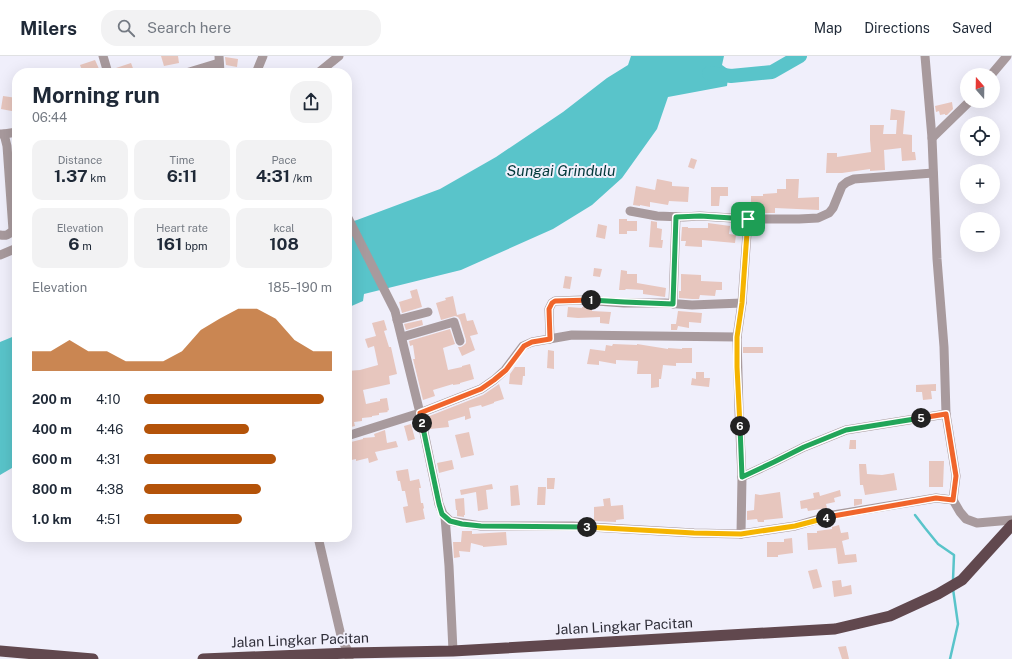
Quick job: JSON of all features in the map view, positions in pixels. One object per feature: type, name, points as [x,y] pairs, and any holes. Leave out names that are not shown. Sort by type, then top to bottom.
[{"type":"highway","name":"Jalan Lingkar Pacitan","points":[[203,659],[349,656],[835,629],[890,616],[938,594],[962,580],[1012,525]]},
{"type":"highway","points":[[0,651],[93,659]]},
{"type":"street","points":[[103,56],[107,68]]},
{"type":"street","points":[[258,68],[264,56]]},
{"type":"street","points":[[324,68],[340,56]]},
{"type":"street","points":[[925,56],[932,138],[937,259],[944,348],[946,414],[956,476],[953,500],[966,519],[977,523],[1012,520]]},
{"type":"street","points":[[997,68],[1007,56]]},
{"type":"street","points":[[199,68],[219,60]]},
{"type":"street","points":[[932,138],[963,108]]},
{"type":"street","points":[[12,133],[2,134],[8,146],[12,213]]},
{"type":"street","points":[[630,211],[657,216],[676,217],[700,216],[748,219],[818,218],[828,213],[833,208],[842,186],[854,179],[933,173]]},
{"type":"street","points":[[673,304],[676,217]]},
{"type":"street","points":[[741,534],[742,477],[738,403],[737,337],[742,303],[748,219]]},
{"type":"street","points":[[352,226],[395,311],[420,413],[439,504],[442,514],[450,521],[481,526],[573,526],[694,533],[741,534],[795,526],[833,516],[936,498],[953,500]]},
{"type":"street","points":[[0,235],[6,235],[12,231]]},
{"type":"street","points":[[0,255],[12,250]]},
{"type":"street","points":[[550,339],[549,309],[555,301],[583,300],[692,305],[742,303]]},
{"type":"street","points":[[397,320],[428,312]]},
{"type":"street","points":[[402,337],[454,322],[460,341]]},
{"type":"street","points":[[352,434],[420,413],[481,389],[506,370],[524,346],[532,342],[572,335],[737,337]]},
{"type":"street","points":[[742,477],[804,447],[846,430],[946,414]]},
{"type":"street","points":[[445,517],[449,566],[452,651]]},
{"type":"street","points":[[319,542],[342,640],[349,656]]},
{"type":"water","name":"Sungai Grindulu","points":[[631,56],[724,56],[722,65],[729,70],[727,86],[668,97],[657,129],[622,178],[592,205],[553,229],[461,270],[364,294],[363,301],[352,306],[352,222],[440,189],[496,157],[563,112],[607,78],[628,65]]},
{"type":"water","points":[[12,337],[12,468],[0,475],[0,342]]},
{"type":"building","points":[[161,56],[178,56],[179,63],[164,66]]},
{"type":"building","points":[[225,57],[238,59],[237,67],[226,65]]},
{"type":"building","points":[[95,60],[99,68],[81,68],[80,65]]},
{"type":"building","points":[[131,63],[133,68],[116,68]]},
{"type":"building","points":[[3,96],[12,97],[12,111],[1,109]]},
{"type":"building","points":[[952,102],[953,109],[947,115],[940,115],[939,111],[936,112],[935,106]]},
{"type":"building","points":[[891,109],[905,111],[903,134],[912,135],[912,152],[915,152],[916,160],[902,161],[901,148],[884,150],[885,170],[870,171],[870,169],[842,173],[826,173],[827,153],[837,153],[837,157],[871,152],[870,125],[884,125],[883,134],[896,134],[897,120],[890,120]]},
{"type":"building","points":[[691,158],[697,160],[694,169],[688,167]]},
{"type":"building","points":[[657,179],[672,182],[672,186],[689,187],[688,202],[669,201],[668,205],[650,202],[650,207],[633,205],[636,186],[655,190]]},
{"type":"building","points":[[786,179],[799,179],[798,198],[819,197],[819,210],[775,208],[775,213],[751,213],[751,196],[763,196],[763,194],[777,193],[777,189],[786,189]]},
{"type":"building","points":[[711,187],[728,187],[728,196],[720,196],[719,206],[711,206]]},
{"type":"building","points":[[619,219],[637,221],[637,231],[627,231],[627,234],[619,234]]},
{"type":"building","points":[[651,221],[657,222],[657,228],[662,229],[662,248],[649,247]]},
{"type":"building","points":[[708,223],[730,226],[729,234],[736,235],[735,243],[702,240],[702,247],[685,246],[686,241],[681,241],[682,227],[708,228]]},
{"type":"building","points":[[598,224],[607,226],[605,239],[596,237]]},
{"type":"building","points":[[594,268],[602,269],[600,277],[593,276]]},
{"type":"building","points":[[621,270],[627,271],[627,274],[637,274],[637,283],[666,288],[665,297],[643,294],[643,290],[619,290]]},
{"type":"building","points":[[681,274],[701,275],[701,281],[722,282],[722,290],[716,290],[715,296],[700,295],[699,299],[679,298],[679,291],[681,291]]},
{"type":"building","points":[[565,276],[572,277],[570,289],[563,288]]},
{"type":"building","points":[[417,289],[422,307],[402,313],[399,302],[412,298],[410,291]]},
{"type":"building","points":[[453,296],[457,315],[465,313],[467,321],[473,320],[478,334],[470,336],[475,350],[462,356],[458,347],[464,345],[466,340],[460,320],[455,316],[441,320],[436,303]]},
{"type":"building","points":[[568,307],[592,307],[592,311],[611,312],[609,324],[600,323],[600,317],[567,317]]},
{"type":"building","points":[[678,311],[702,313],[701,323],[689,322],[689,328],[678,326],[677,330],[671,330],[671,324],[676,324]]},
{"type":"building","points":[[384,320],[387,330],[384,331],[389,347],[391,347],[397,374],[389,376],[390,384],[363,390],[366,404],[387,398],[388,412],[379,413],[379,415],[372,417],[362,418],[362,421],[354,422],[355,426],[352,427],[352,371],[378,365],[374,346],[368,348],[365,339],[376,336],[372,323]]},
{"type":"building","points":[[422,320],[423,325],[406,330],[404,324]]},
{"type":"building","points":[[450,329],[455,344],[443,348],[448,370],[470,364],[474,379],[460,384],[453,384],[433,390],[435,396],[423,400],[413,359],[415,359],[413,345],[410,346],[409,341]]},
{"type":"building","points":[[613,344],[637,344],[668,349],[692,348],[692,363],[676,363],[676,366],[663,365],[661,379],[659,379],[659,387],[651,388],[651,374],[637,374],[638,361],[616,360],[616,364],[599,361],[599,365],[587,364],[590,349],[605,351],[606,345],[612,346]]},
{"type":"building","points":[[743,347],[763,347],[763,353],[743,353]]},
{"type":"building","points":[[548,350],[554,351],[554,369],[547,368]]},
{"type":"building","points":[[515,367],[525,367],[525,376],[523,376],[522,385],[509,384],[510,374]]},
{"type":"building","points":[[696,372],[704,372],[704,378],[710,378],[709,387],[691,385],[692,378],[696,379]]},
{"type":"building","points":[[499,384],[504,399],[482,407],[481,405],[469,408],[471,418],[465,420],[465,416],[448,421],[449,427],[430,429],[427,417],[483,395]]},
{"type":"building","points":[[936,384],[936,391],[931,391],[932,399],[923,400],[922,392],[916,392],[916,385]]},
{"type":"building","points":[[411,424],[415,439],[408,441],[404,426]]},
{"type":"building","points":[[385,430],[387,443],[396,441],[398,447],[375,452],[378,460],[369,463],[368,458],[356,461],[356,459],[352,460],[352,442],[363,438],[375,437],[374,434]]},
{"type":"building","points":[[469,432],[474,455],[461,458],[455,435]]},
{"type":"building","points":[[850,440],[856,440],[856,449],[849,449]]},
{"type":"building","points":[[452,460],[454,469],[439,473],[437,463]]},
{"type":"building","points":[[929,461],[944,461],[943,487],[929,487]]},
{"type":"building","points":[[859,464],[866,464],[867,474],[882,475],[894,473],[897,490],[865,495],[863,485],[860,485]]},
{"type":"building","points":[[408,469],[410,481],[419,479],[421,488],[419,488],[421,503],[423,503],[425,519],[406,523],[403,507],[408,506],[405,491],[402,491],[396,471]]},
{"type":"building","points":[[547,478],[555,478],[554,489],[547,489]]},
{"type":"building","points":[[492,484],[493,489],[486,490],[488,509],[478,511],[476,492],[461,495],[460,490]]},
{"type":"building","points":[[518,485],[520,505],[511,506],[510,486]]},
{"type":"building","points":[[538,487],[546,487],[545,505],[537,505]]},
{"type":"building","points":[[840,490],[841,496],[834,498],[835,502],[826,504],[827,508],[808,511],[807,508],[801,509],[800,501],[814,498],[813,493],[819,492],[820,496]]},
{"type":"building","points":[[780,492],[783,518],[764,520],[764,522],[758,522],[757,519],[747,520],[747,511],[754,510],[755,494],[760,495]]},
{"type":"building","points":[[464,498],[465,515],[464,517],[457,516],[455,499]]},
{"type":"building","points":[[610,498],[611,506],[623,505],[624,519],[616,520],[616,522],[594,521],[594,507],[604,506],[603,499]]},
{"type":"building","points":[[854,499],[862,499],[862,504],[854,506]]},
{"type":"building","points":[[839,525],[841,533],[848,532],[849,539],[842,541],[845,555],[856,554],[857,562],[838,564],[836,548],[808,550],[807,533],[817,533],[817,531],[832,529],[832,527]]},
{"type":"building","points":[[462,531],[472,531],[472,534],[506,532],[507,545],[483,547],[471,543],[470,552],[459,551],[460,557],[454,558],[453,542],[461,542]]},
{"type":"building","points":[[792,538],[793,553],[778,555],[778,557],[767,557],[767,542],[784,542],[784,539]]},
{"type":"building","points":[[817,569],[822,587],[813,589],[808,571]]},
{"type":"building","points":[[841,580],[842,587],[851,585],[852,594],[834,597],[832,581]]},
{"type":"building","points":[[846,646],[849,659],[842,659],[838,647]]},
{"type":"waterway","points":[[709,73],[731,76],[772,72],[800,56]]},
{"type":"waterway","points":[[915,515],[938,544],[954,555],[953,580]]},
{"type":"waterway","points":[[950,659],[958,624],[953,589]]},
{"type":"route","points":[[700,216],[748,219],[742,303],[737,337],[742,477],[804,447],[846,430],[946,414],[956,476],[953,500],[936,498],[833,516],[795,526],[741,534],[694,533],[573,526],[481,526],[450,521],[442,514],[420,413],[481,389],[506,370],[527,343],[550,339],[549,309],[555,301],[583,300],[673,304],[676,217],[700,216]]}]
